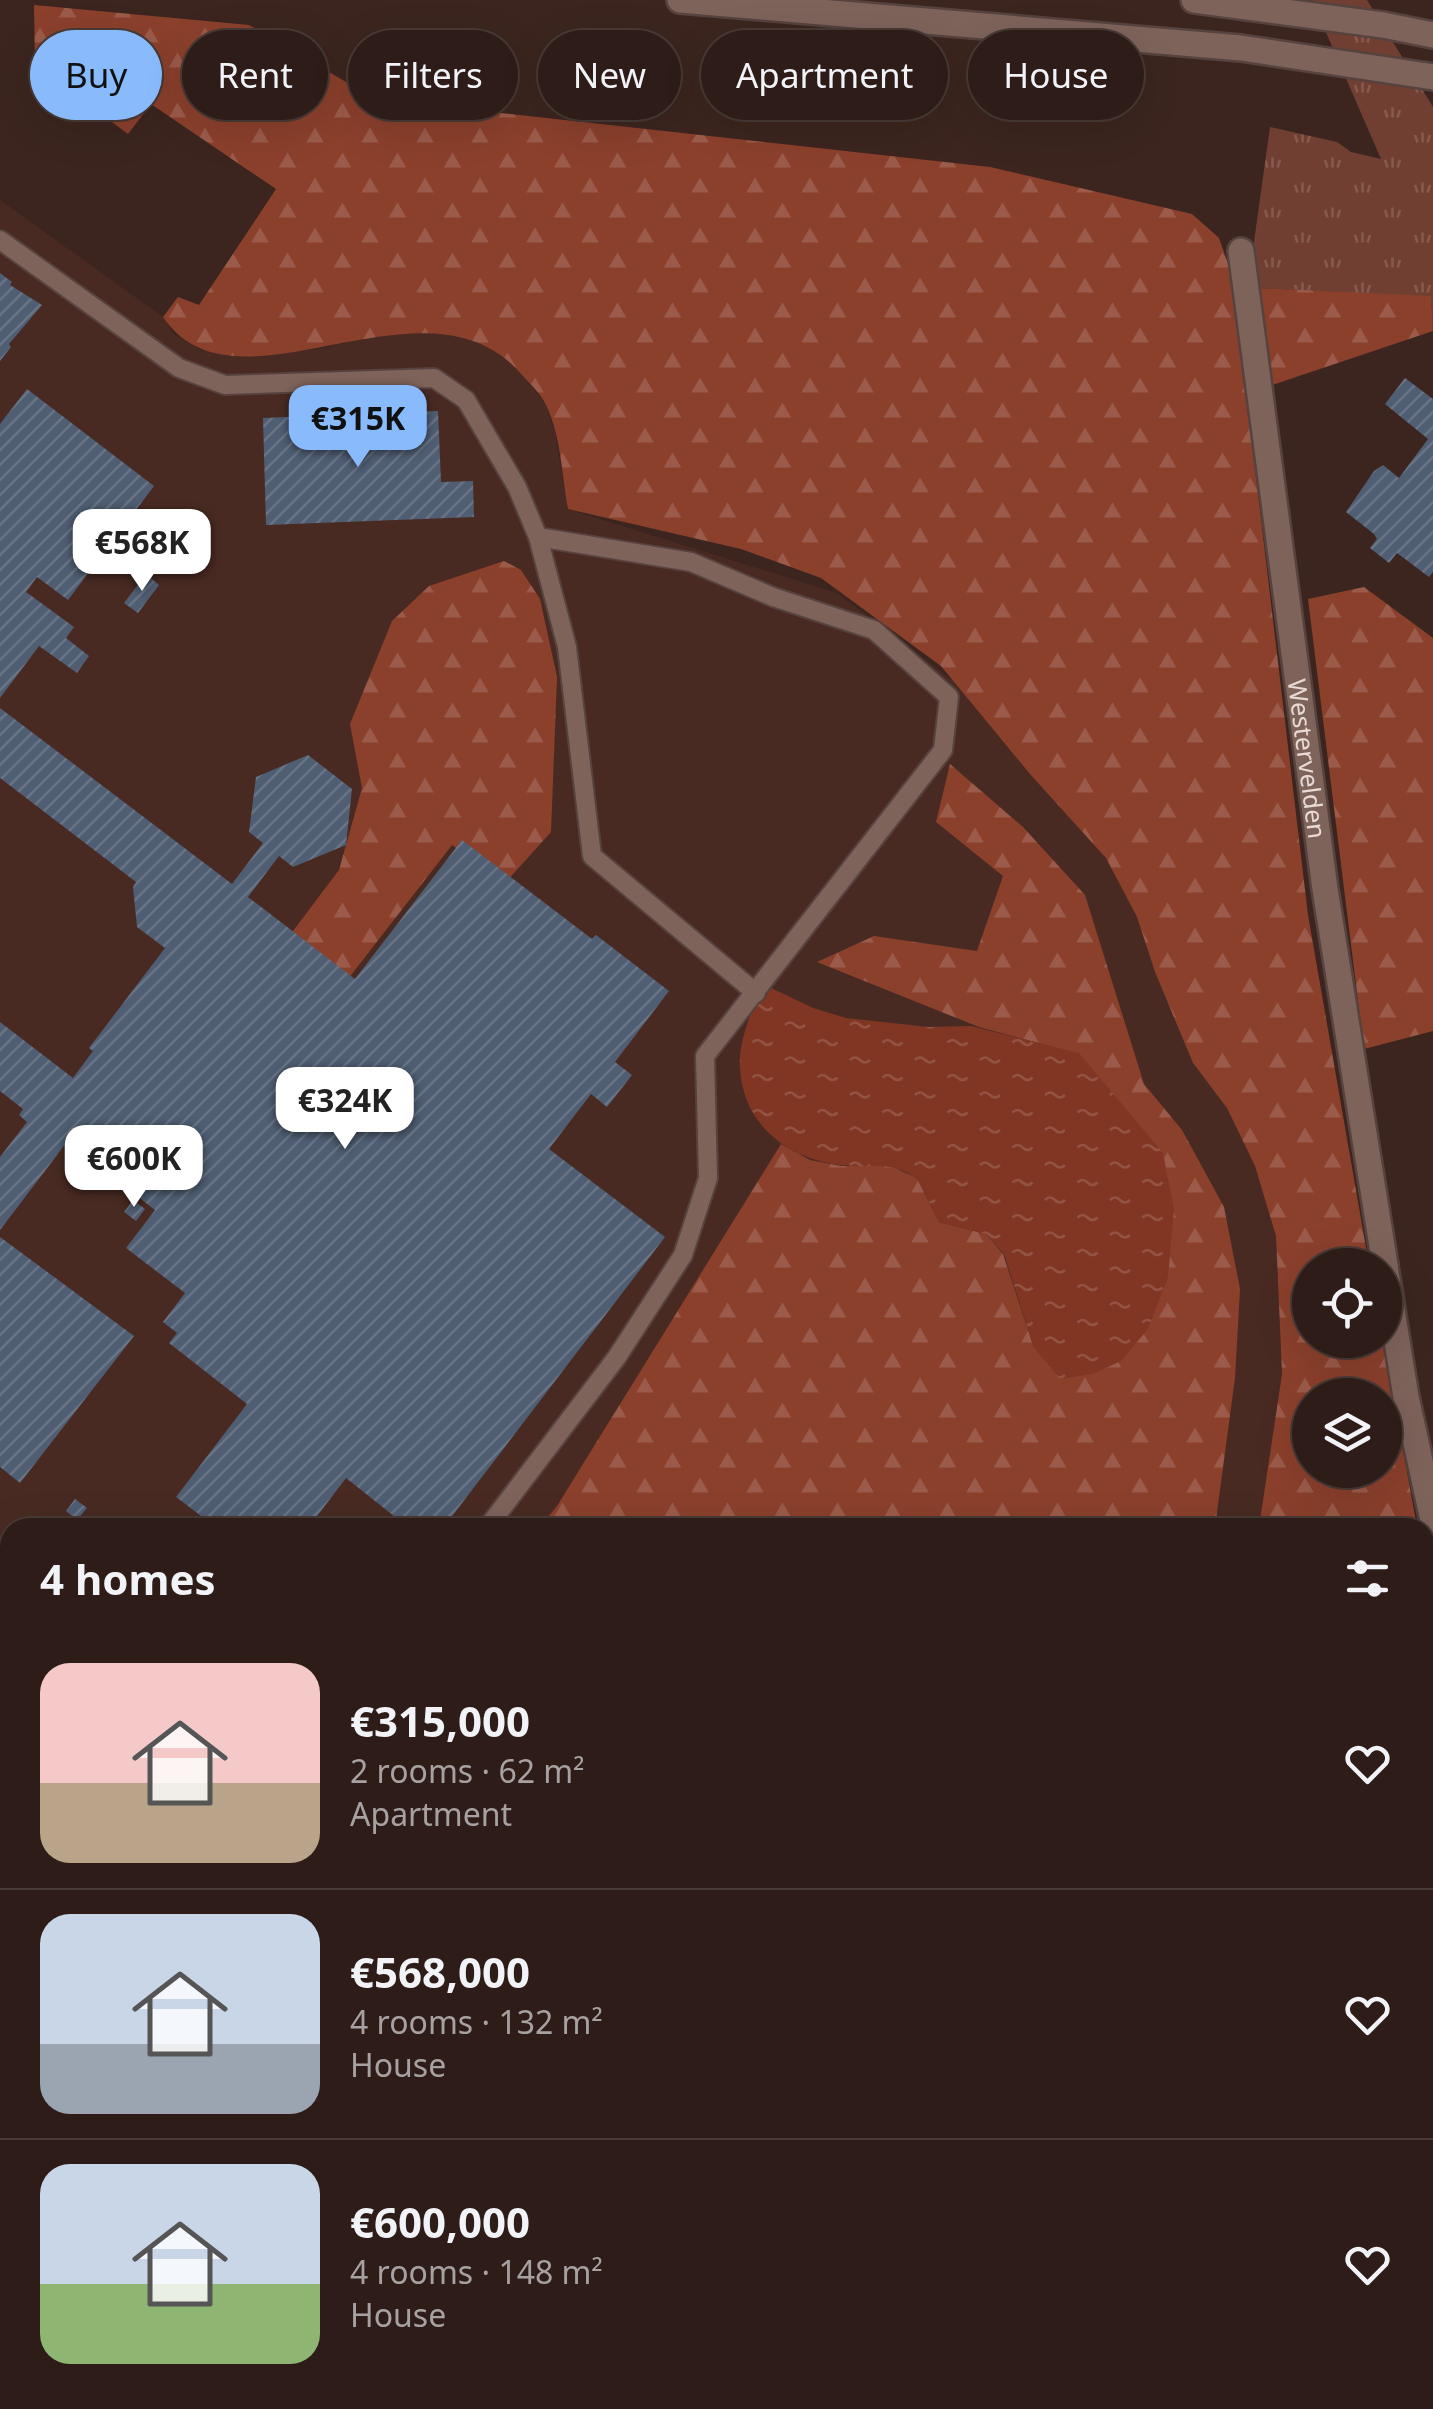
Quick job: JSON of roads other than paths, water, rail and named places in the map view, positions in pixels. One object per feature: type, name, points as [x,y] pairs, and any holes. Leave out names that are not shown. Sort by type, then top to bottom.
[{"type":"street","points":[[680,0],[1241,48],[1433,77]]},
{"type":"street","points":[[1194,0],[1433,34]]},
{"type":"street","name":"Westervelden","points":[[1241,251],[1325,889],[1382,1248]]},
{"type":"street","name":"Westervelden","points":[[1400,1358],[1433,1518]]},
{"type":"lane","points":[[0,240],[179,368],[225,385],[434,378],[466,400],[517,486],[538,537],[567,647],[592,856],[756,993]]},
{"type":"lane","points":[[495,1518],[618,1357],[683,1255],[708,1178],[705,1056],[942,750],[949,697],[874,630],[773,596],[690,562],[538,537]]},
{"type":"water","points":[[771,988],[846,1018],[928,1027],[971,1026],[1079,1053],[1163,1153],[1174,1209],[1168,1277],[1148,1329],[1121,1361],[1093,1374],[1060,1379],[1034,1348],[1004,1254],[986,1234],[939,1222],[921,1185],[904,1171],[819,1161],[801,1155],[770,1134],[749,1105],[740,1059],[758,994]]}]
